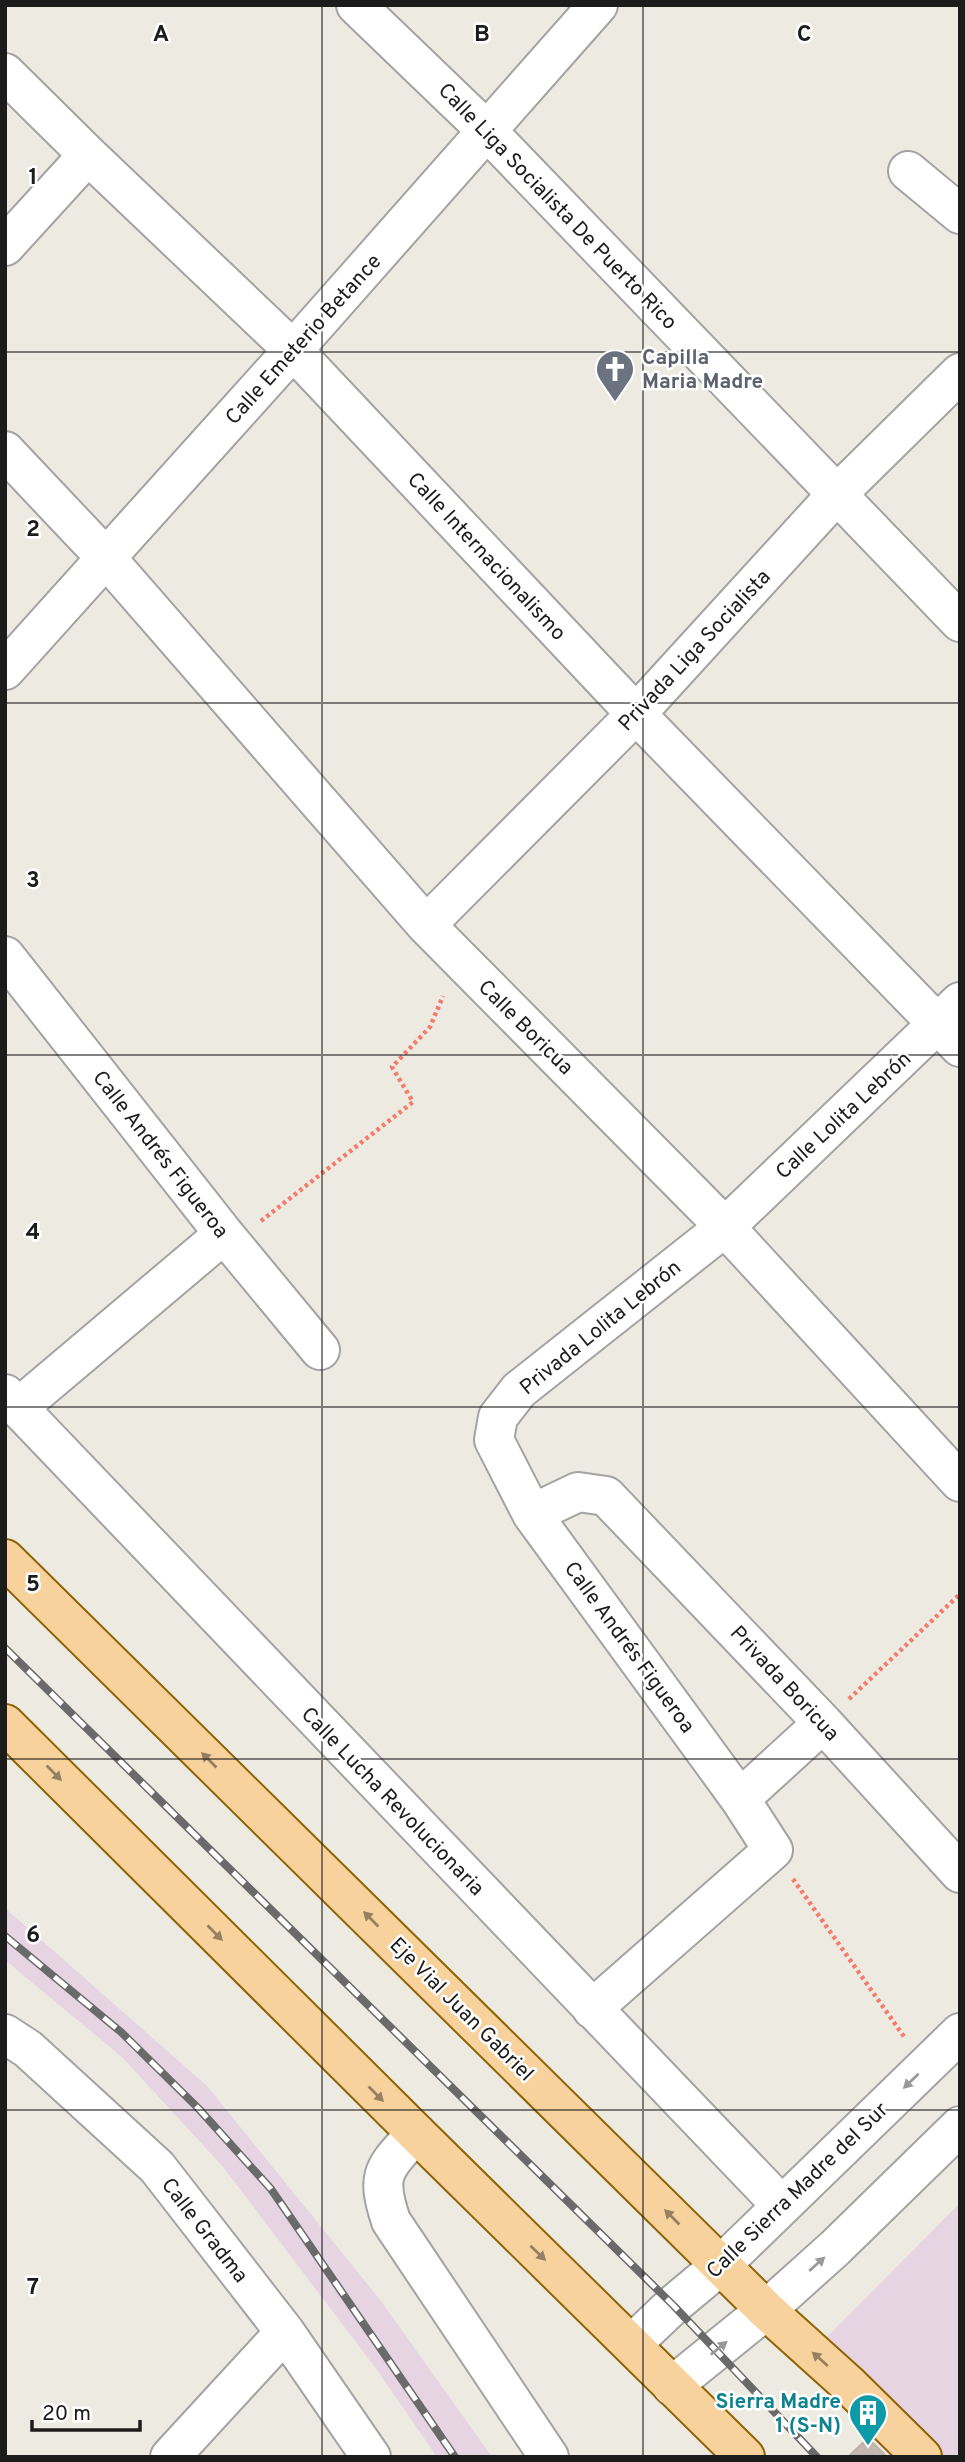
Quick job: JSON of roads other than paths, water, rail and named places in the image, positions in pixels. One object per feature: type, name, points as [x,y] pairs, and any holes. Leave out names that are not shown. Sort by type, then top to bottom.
[{"type":"main road","name":"Eje Vial Juan Gabriel","points":[[5,1559],[766,2310],[848,2384],[922,2457]]},
{"type":"main road","points":[[5,1724],[745,2457]]},
{"type":"street","name":"Calle Liga Socialista De Puerto Rico","points":[[356,5],[487,131],[960,622]]},
{"type":"street","name":"Calle Emeterio Betance","points":[[10,655],[107,559],[598,5]]},
{"type":"street","name":"Calle Internacionalismo","points":[[5,73],[293,350],[636,714],[952,1025]]},
{"type":"street","points":[[5,246],[88,155]]},
{"type":"street","points":[[908,171],[960,214]]},
{"type":"street","name":"Privada Liga Socialista","points":[[426,925],[636,714],[837,494],[960,373]]},
{"type":"street","name":"Calle Boricua","points":[[5,451],[107,559],[426,925],[725,1227],[960,1482]]},
{"type":"street","name":"Calle Andrés Figueroa","points":[[5,956],[224,1234],[320,1350]]},
{"type":"street","name":"Calle Lolita Lebrón","points":[[725,1227],[952,1025]]},
{"type":"street","name":"Privada Lolita Lebrón","points":[[494,1440],[498,1417],[519,1390],[725,1227]]},
{"type":"street","points":[[12,1401],[224,1234]]},
{"type":"street","name":"Calle Lucha Revolucionaria","points":[[12,1401],[782,2206]]},
{"type":"street","name":"Calle Andrés Figueroa","points":[[494,1440],[532,1514],[740,1799],[774,1850],[592,2009]]},
{"type":"street","name":"Privada Boricua","points":[[532,1514],[578,1492],[606,1496],[823,1723],[960,1873]]},
{"type":"street","points":[[740,1799],[823,1723]]},
{"type":"street","name":"Calle Sierra Madre del Sur","points":[[632,2344],[721,2264],[960,2033]]},
{"type":"street","name":"Calle Gradma","points":[[5,2034],[28,2049],[157,2167],[285,2332],[371,2457]]},
{"type":"street","points":[[672,2386],[766,2310],[835,2248],[960,2126]]},
{"type":"street","points":[[416,2133],[387,2165],[382,2192],[391,2221],[550,2457]]},
{"type":"street","points":[[170,2457],[285,2332]]},
{"type":"railway","points":[[5,1648],[673,2305],[817,2457]]},
{"type":"railway","points":[[5,1936],[121,2032],[198,2108],[271,2189],[455,2457]]},
{"type":"place","name":"Capilla Maria Madre","points":[[615,403]]},
{"type":"place","name":"Sierra Madre 1 (S-N)","points":[[868,2447]]}]
